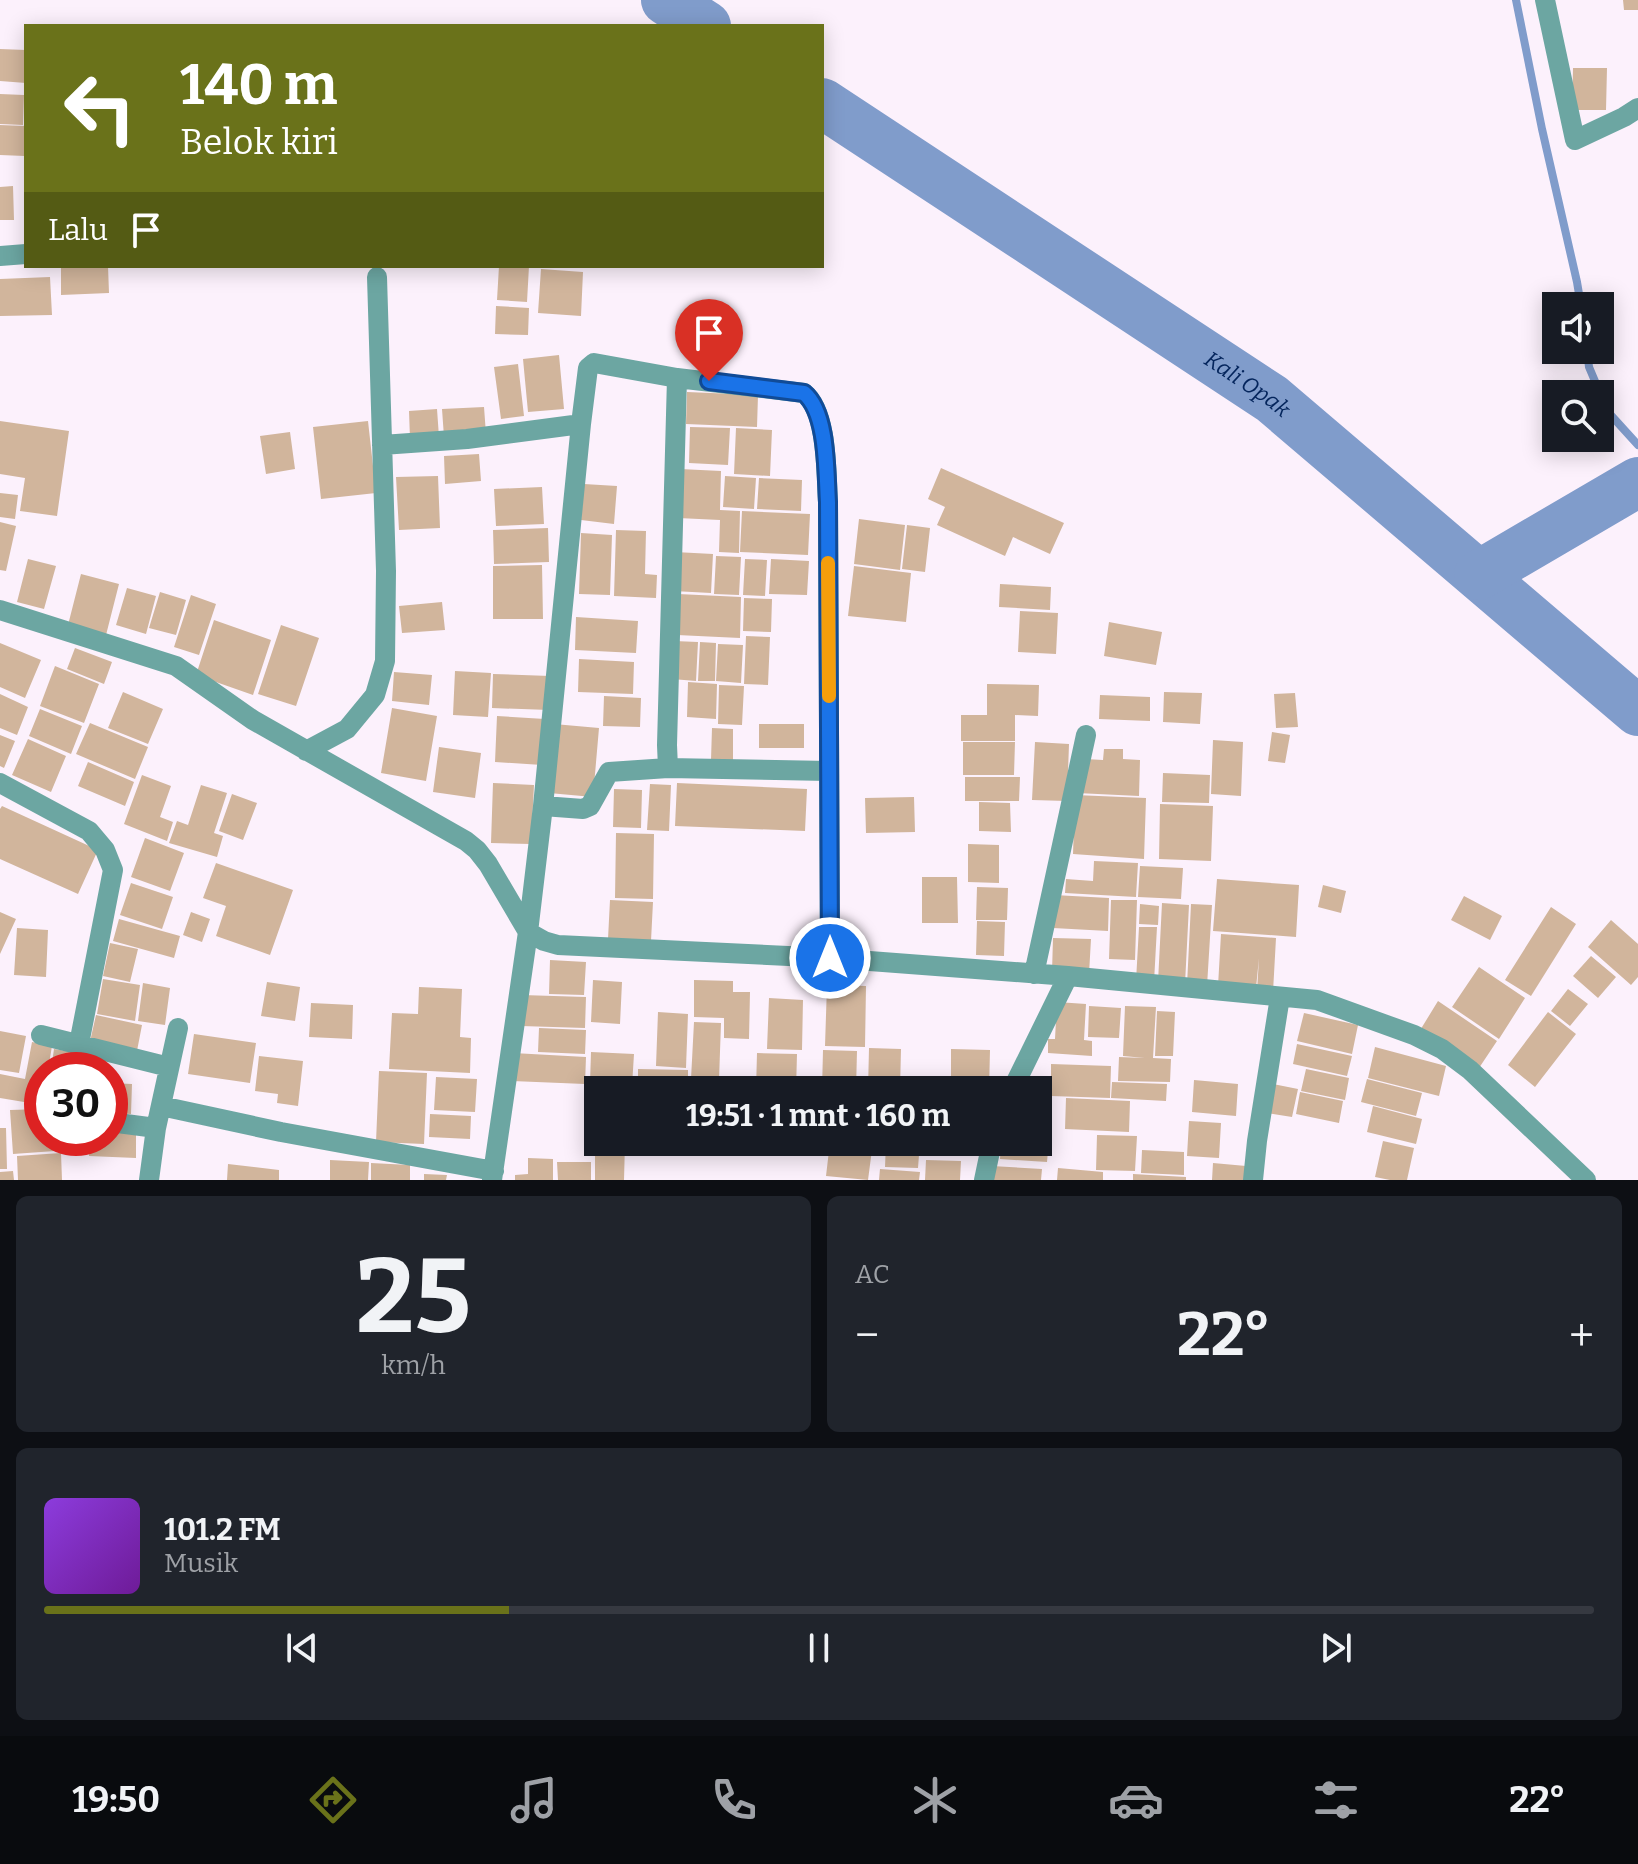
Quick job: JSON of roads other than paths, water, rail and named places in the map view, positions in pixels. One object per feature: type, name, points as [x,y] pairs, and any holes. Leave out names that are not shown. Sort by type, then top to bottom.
[{"type":"street","points":[[1545,0],[1575,140],[1638,108]]},
{"type":"street","points":[[0,256],[24,254]]},
{"type":"street","points":[[306,751],[347,729],[375,695],[385,661],[386,571],[377,277]]},
{"type":"street","points":[[161,1106],[493,1175],[543,806],[581,424],[588,368],[594,363],[677,378],[804,393],[812,399],[816,409],[823,437],[828,502],[830,958]]},
{"type":"street","points":[[668,768],[677,378]]},
{"type":"street","points":[[382,445],[467,439],[581,424]]},
{"type":"street","points":[[1,613],[176,666],[240,712],[466,841],[488,864],[528,932],[544,941],[558,945],[830,958],[1068,976],[1317,1000],[1414,1035],[1442,1049],[1470,1070],[1586,1180]]},
{"type":"street","points":[[1034,974],[1086,735]]},
{"type":"street","points":[[543,806],[583,809],[590,806],[609,772],[668,768],[829,771]]},
{"type":"street","points":[[0,783],[89,831],[105,850],[113,870],[79,1044]]},
{"type":"street","points":[[1019,1076],[1068,976]]},
{"type":"street","points":[[1253,1180],[1280,997]]},
{"type":"street","points":[[149,1180],[156,1128],[178,1028]]},
{"type":"street","points":[[41,1035],[169,1067]]},
{"type":"street","points":[[128,1124],[156,1128]]},
{"type":"street","points":[[984,1180],[989,1156]]},
{"type":"waterway","name":"Kali Opak","points":[[666,0],[703,24]]},
{"type":"waterway","points":[[1516,0],[1579,292]]},
{"type":"waterway","name":"Kali Opak","points":[[824,104],[1272,399],[1638,711]]},
{"type":"waterway","points":[[1589,364],[1608,412],[1638,445]]},
{"type":"waterway","points":[[1479,575],[1638,482]]}]
